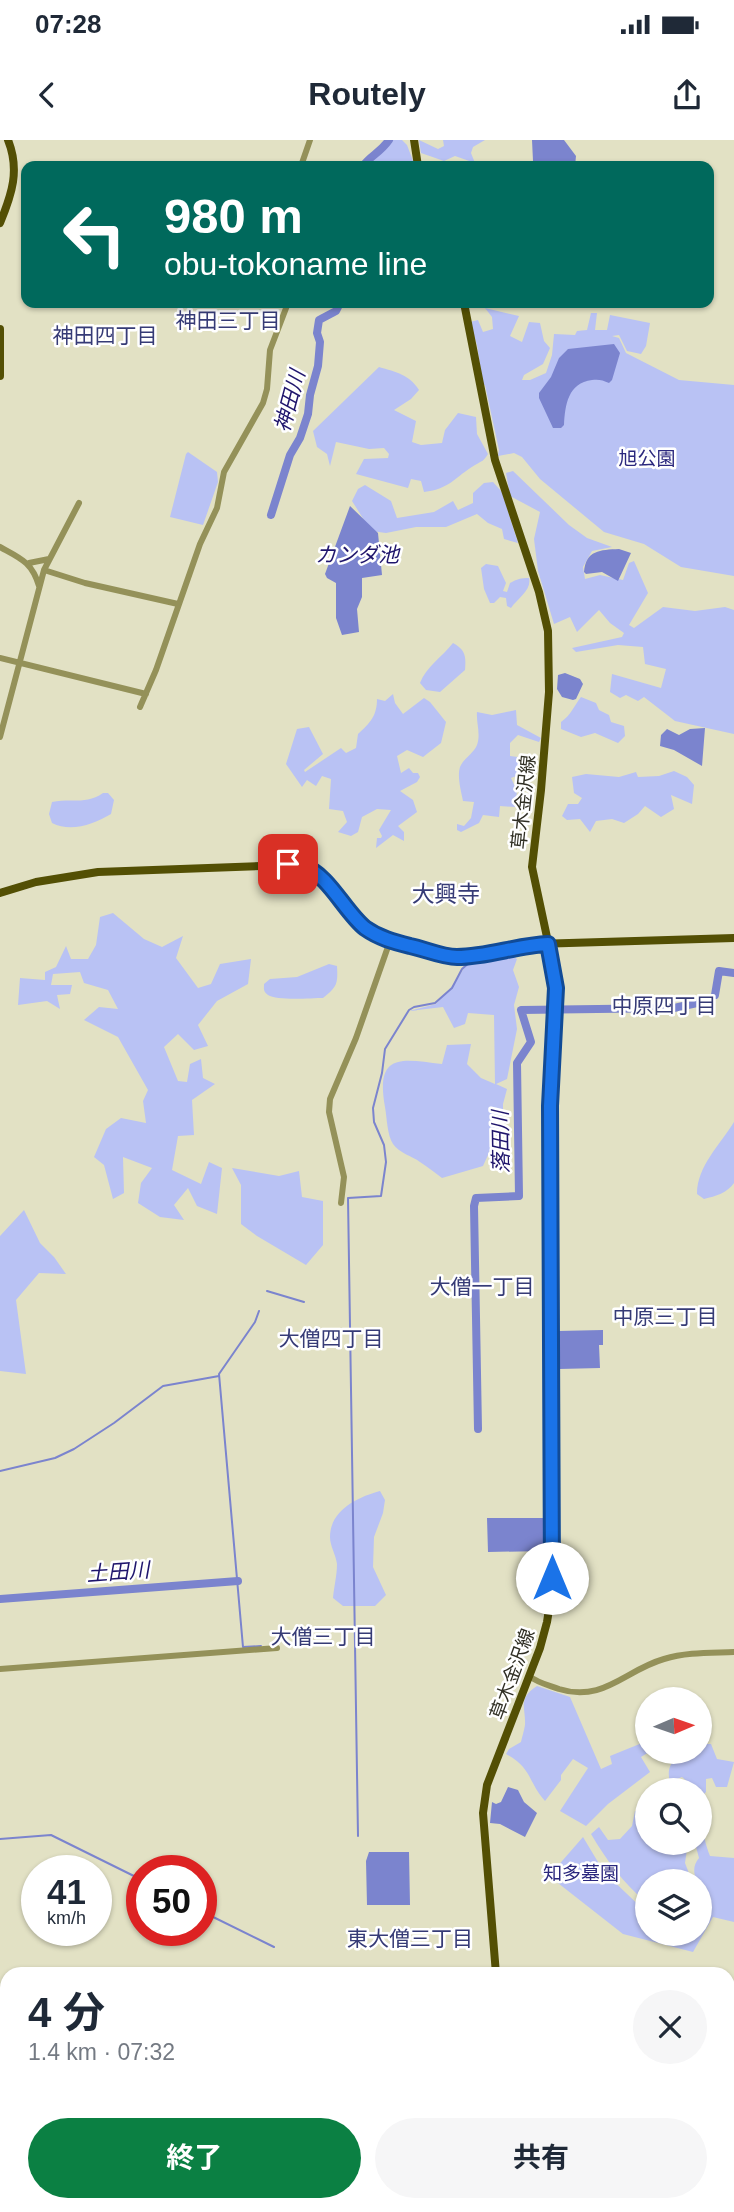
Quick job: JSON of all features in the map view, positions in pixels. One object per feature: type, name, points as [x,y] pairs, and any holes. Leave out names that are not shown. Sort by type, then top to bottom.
[{"type":"main road","points":[[0,223],[12,194],[15,178],[15,163],[8,140]]},
{"type":"main road","points":[[414,140],[417,161]]},
{"type":"main road","name":"草木金沢線","points":[[465,308],[495,460],[536,583],[548,631],[549,692],[542,789],[532,867],[556,988],[550,1106],[552,1591],[544,1636],[487,1785],[482,1813],[495,1967]]},
{"type":"main road","points":[[0,329],[0,376]]},
{"type":"main road","points":[[0,893],[54,878],[98,872],[288,864],[313,871],[330,887],[356,920],[375,934],[390,941],[454,957],[548,944],[734,938]]},
{"type":"street","points":[[303,161],[310,140]]},
{"type":"street","points":[[139,707],[156,670],[201,540],[218,508],[224,472],[263,403],[267,389],[270,350],[286,308]]},
{"type":"street","points":[[0,737],[44,570],[79,503]]},
{"type":"street","points":[[0,547],[29,563],[39,587]]},
{"type":"street","points":[[29,563],[48,559]]},
{"type":"street","points":[[44,570],[85,583],[178,604]]},
{"type":"street","points":[[0,658],[146,694]]},
{"type":"street","points":[[341,1203],[344,1180],[329,1112],[330,1099],[356,1038],[390,941]]},
{"type":"street","points":[[0,1670],[277,1648]]},
{"type":"street","points":[[529,1676],[537,1682],[565,1691],[590,1693],[660,1660],[689,1654],[734,1653]]},
{"type":"green space","points":[[388,140],[402,140],[413,161],[369,161]]},
{"type":"green space","points":[[419,140],[438,149],[444,146],[443,140],[485,140],[473,147],[471,153],[474,161],[455,156],[444,161],[421,153]]},
{"type":"green space","name":"旭公園","points":[[485,308],[519,316],[510,336],[522,342],[529,322],[540,323],[544,341],[550,348],[543,364],[524,375],[522,380],[530,380],[546,373],[552,355],[554,334],[575,335],[577,331],[587,330],[591,313],[597,313],[595,330],[607,330],[610,315],[650,323],[646,346],[641,354],[627,351],[619,335],[612,336],[619,338],[626,353],[679,380],[734,385],[734,576],[681,567],[644,544],[604,532],[540,479],[522,457],[514,453],[498,456],[499,450],[470,322],[478,320],[483,332],[493,329],[492,317]]},
{"type":"green space","points":[[379,367],[407,377],[419,390],[394,410],[416,421],[412,442],[421,445],[442,443],[445,430],[458,413],[476,417],[477,434],[488,454],[483,461],[446,485],[424,492],[421,481],[411,479],[408,488],[356,474],[364,459],[388,458],[389,454],[384,448],[369,449],[336,442],[330,466],[327,454],[317,447],[313,431]]},
{"type":"green space","points":[[188,452],[217,472],[218,482],[203,525],[170,517]]},
{"type":"green space","points":[[513,471],[569,525],[587,538],[612,547],[592,551],[583,567],[585,579],[600,575],[623,580],[629,563],[634,561],[648,593],[629,625],[634,628],[663,607],[695,611],[725,607],[734,610],[734,734],[675,721],[644,697],[638,701],[626,695],[620,698],[610,692],[612,674],[661,688],[666,669],[645,664],[643,647],[618,645],[576,652],[572,648],[622,637],[624,633],[610,623],[599,610],[577,632],[570,617],[554,624],[538,571],[534,539],[540,512],[510,496],[506,473]]},
{"type":"green space","points":[[493,482],[502,492],[518,543],[504,539],[502,529],[477,514],[446,527],[416,527],[386,533],[371,531],[352,501],[358,489],[365,485],[391,501],[397,518],[434,512],[453,501],[458,510],[473,503],[473,493],[484,483]]},
{"type":"green space","points":[[486,564],[498,566],[506,583],[503,591],[507,592],[512,582],[529,578],[526,590],[511,608],[507,606],[506,598],[500,597],[490,603],[484,589],[481,568]]},
{"type":"green space","points":[[453,643],[464,654],[465,670],[440,692],[426,690],[420,683],[423,677]]},
{"type":"green space","points":[[393,694],[395,703],[403,714],[424,698],[446,722],[441,743],[423,757],[407,750],[397,756],[401,773],[409,768],[420,777],[417,782],[400,791],[413,800],[417,812],[398,826],[404,832],[404,841],[393,835],[376,848],[377,838],[382,836],[379,830],[391,810],[377,809],[362,817],[358,832],[351,836],[338,832],[347,822],[343,811],[329,809],[331,779],[322,776],[316,786],[307,780],[302,787],[286,764],[297,729],[309,727],[323,754],[304,770],[305,772],[341,748],[346,753],[356,748],[358,734],[372,719],[377,699],[385,701]]},
{"type":"green space","points":[[581,697],[596,703],[599,710],[609,715],[611,722],[624,726],[625,736],[618,743],[595,733],[581,737],[561,729],[561,722]]},
{"type":"green space","points":[[516,710],[517,725],[541,738],[539,742],[518,735],[510,743],[510,756],[526,758],[527,772],[511,778],[517,791],[515,807],[500,806],[499,817],[483,815],[479,823],[461,832],[457,830],[457,824],[464,826],[471,818],[474,802],[463,801],[459,771],[461,764],[477,745],[477,712],[492,715]]},
{"type":"green space","points":[[674,771],[687,777],[694,785],[692,804],[671,795],[674,809],[661,817],[645,806],[624,823],[612,819],[596,821],[590,832],[580,819],[567,820],[562,816],[568,804],[578,804],[582,798],[574,793],[572,777],[586,774],[619,777],[636,772],[638,777],[659,776]]},
{"type":"green space","points":[[108,793],[114,800],[111,814],[90,824],[75,827],[52,823],[49,814],[52,802],[84,800]]},
{"type":"green space","points":[[113,913],[144,939],[162,947],[183,936],[176,958],[198,988],[211,984],[220,964],[251,959],[248,984],[217,1001],[198,1025],[208,1046],[194,1050],[178,1034],[164,1047],[178,1081],[187,1082],[190,1064],[201,1059],[203,1078],[215,1084],[192,1100],[194,1135],[178,1136],[172,1170],[201,1184],[209,1162],[222,1168],[217,1214],[197,1206],[188,1188],[174,1205],[184,1220],[160,1217],[138,1203],[141,1183],[152,1168],[123,1157],[124,1193],[113,1199],[104,1165],[94,1157],[106,1129],[121,1118],[146,1123],[143,1101],[148,1090],[118,1037],[84,1020],[99,1007],[118,1009],[108,990],[84,983],[80,972],[53,974],[51,985],[72,985],[70,994],[57,995],[60,1009],[47,1001],[18,1005],[20,978],[45,980],[45,972],[56,967],[66,946],[71,959],[88,959],[96,945],[100,917]]},
{"type":"green space","points":[[507,953],[517,959],[513,970],[519,987],[514,1005],[517,1029],[507,1079],[496,1084],[507,1089],[503,1104],[503,1122],[483,1166],[442,1178],[393,1144],[387,1121],[384,1076],[388,1068],[404,1061],[442,1064],[447,1045],[471,1044],[467,1064],[481,1078],[495,1084],[494,1015],[468,1013],[465,1024],[454,1028],[443,1007],[409,1011],[436,1004],[454,984],[469,960]]},
{"type":"green space","points":[[329,964],[337,966],[337,981],[334,988],[323,998],[279,998],[268,995],[265,991],[264,984],[270,979],[297,977]]},
{"type":"green space","points":[[734,1122],[734,1183],[725,1192],[704,1199],[697,1194],[701,1174]]},
{"type":"green space","points":[[232,1168],[279,1176],[299,1171],[302,1197],[323,1201],[323,1245],[306,1265],[241,1224],[241,1185]]},
{"type":"green space","points":[[24,1210],[40,1243],[66,1274],[39,1273],[16,1300],[26,1374],[0,1371],[0,1236]]},
{"type":"green space","points":[[380,1491],[385,1500],[374,1537],[373,1567],[386,1595],[375,1606],[343,1606],[333,1598],[337,1564],[330,1540],[331,1528],[340,1512],[347,1506]]},
{"type":"green space","points":[[537,1686],[570,1697],[601,1769],[612,1764],[610,1756],[635,1746],[635,1764],[645,1764],[650,1772],[642,1778],[635,1778],[635,1783],[608,1804],[586,1826],[560,1811],[588,1768],[573,1759],[545,1801],[521,1765],[506,1754],[521,1742],[525,1725],[524,1704]]},
{"type":"green space","points":[[712,1746],[717,1759],[734,1762],[727,1787],[716,1787],[712,1778],[669,1778],[671,1764],[712,1764]]},
{"type":"green space","points":[[635,1811],[635,1855],[686,1855],[687,1869],[635,1869],[635,1892],[616,1871],[591,1834],[599,1827],[608,1840],[620,1839],[632,1826]]},
{"type":"green space","name":"知多墓園","points":[[583,1837],[604,1872],[635,1902],[635,1937],[623,1934],[549,1876]]},
{"type":"green space","name":"知多墓園","points":[[698,1855],[734,1858],[734,1922],[712,1919],[712,1869],[694,1869]]},
{"type":"green space","name":"知多墓園","points":[[670,1946],[696,1946],[693,1952]]},
{"type":"water","points":[[532,140],[564,140],[576,156],[576,161],[533,161]]},
{"type":"water","points":[[614,344],[620,353],[612,380],[609,383],[592,380],[578,385],[569,396],[564,425],[561,428],[553,428],[539,393],[551,377],[559,358],[568,349]]},
{"type":"water","name":"カンダ池","points":[[350,506],[378,533],[382,575],[362,578],[362,597],[357,609],[359,632],[342,635],[336,618],[336,583],[325,574]]},
{"type":"water","points":[[619,549],[631,553],[618,581],[602,572],[584,572],[591,555]]},
{"type":"water","points":[[565,673],[580,679],[583,684],[576,699],[562,697],[557,689],[558,675]]},
{"type":"water","points":[[705,728],[702,766],[674,750],[660,746],[661,735],[667,729],[679,735],[690,729]]},
{"type":"water","points":[[603,1330],[603,1345],[599,1345],[600,1368],[559,1369],[558,1331]]},
{"type":"water","points":[[487,1518],[544,1518],[544,1551],[488,1552]]},
{"type":"water","points":[[508,1787],[518,1790],[524,1802],[537,1813],[525,1837],[500,1824],[490,1823],[492,1802],[501,1802]]},
{"type":"water","points":[[369,1852],[409,1852],[410,1905],[367,1905],[366,1861]]},
{"type":"waterway","name":"神田川","points":[[367,161],[389,140]]},
{"type":"waterway","name":"神田川","points":[[271,515],[290,455],[300,438],[308,414],[318,366],[319,320],[338,308]]},
{"type":"waterway","points":[[358,1836],[348,1198],[381,1196],[386,1162],[384,1145],[374,1122],[373,1108],[385,1049],[409,1010],[435,1003],[452,988],[462,969],[471,961]]},
{"type":"waterway","name":"落田川","points":[[715,995],[719,971],[734,973]]},
{"type":"waterway","name":"落田川","points":[[478,1429],[474,1206],[476,1198],[519,1196],[517,1063],[531,1042],[521,1010],[674,1008],[711,1000]]},
{"type":"waterway","points":[[267,1291],[304,1302]]},
{"type":"waterway","points":[[259,1311],[255,1322],[219,1374],[243,1647],[261,1646]]},
{"type":"waterway","points":[[0,1471],[55,1458],[74,1449],[163,1386],[219,1376]]},
{"type":"waterway","name":"土田川","points":[[0,1599],[238,1581]]},
{"type":"waterway","points":[[0,1839],[51,1835],[126,1872]]},
{"type":"waterway","points":[[217,1919],[274,1947]]},
{"type":"district","name":"神田三丁目","points":[[228,321]]},
{"type":"district","name":"神田四丁目","points":[[105,336]]},
{"type":"district","name":"大興寺","points":[[446,894]]},
{"type":"district","name":"中原四丁目","points":[[664,1006]]},
{"type":"district","name":"大僧一丁目","points":[[482,1287]]},
{"type":"district","name":"中原三丁目","points":[[665,1317]]},
{"type":"district","name":"大僧四丁目","points":[[331,1339]]},
{"type":"district","name":"大僧三丁目","points":[[323,1637]]},
{"type":"district","name":"東大僧三丁目","points":[[410,1939]]},
{"type":"route","points":[[288,864],[313,871],[330,887],[356,920],[390,941],[454,957],[548,944],[556,988],[550,1106],[552,1578]]}]
